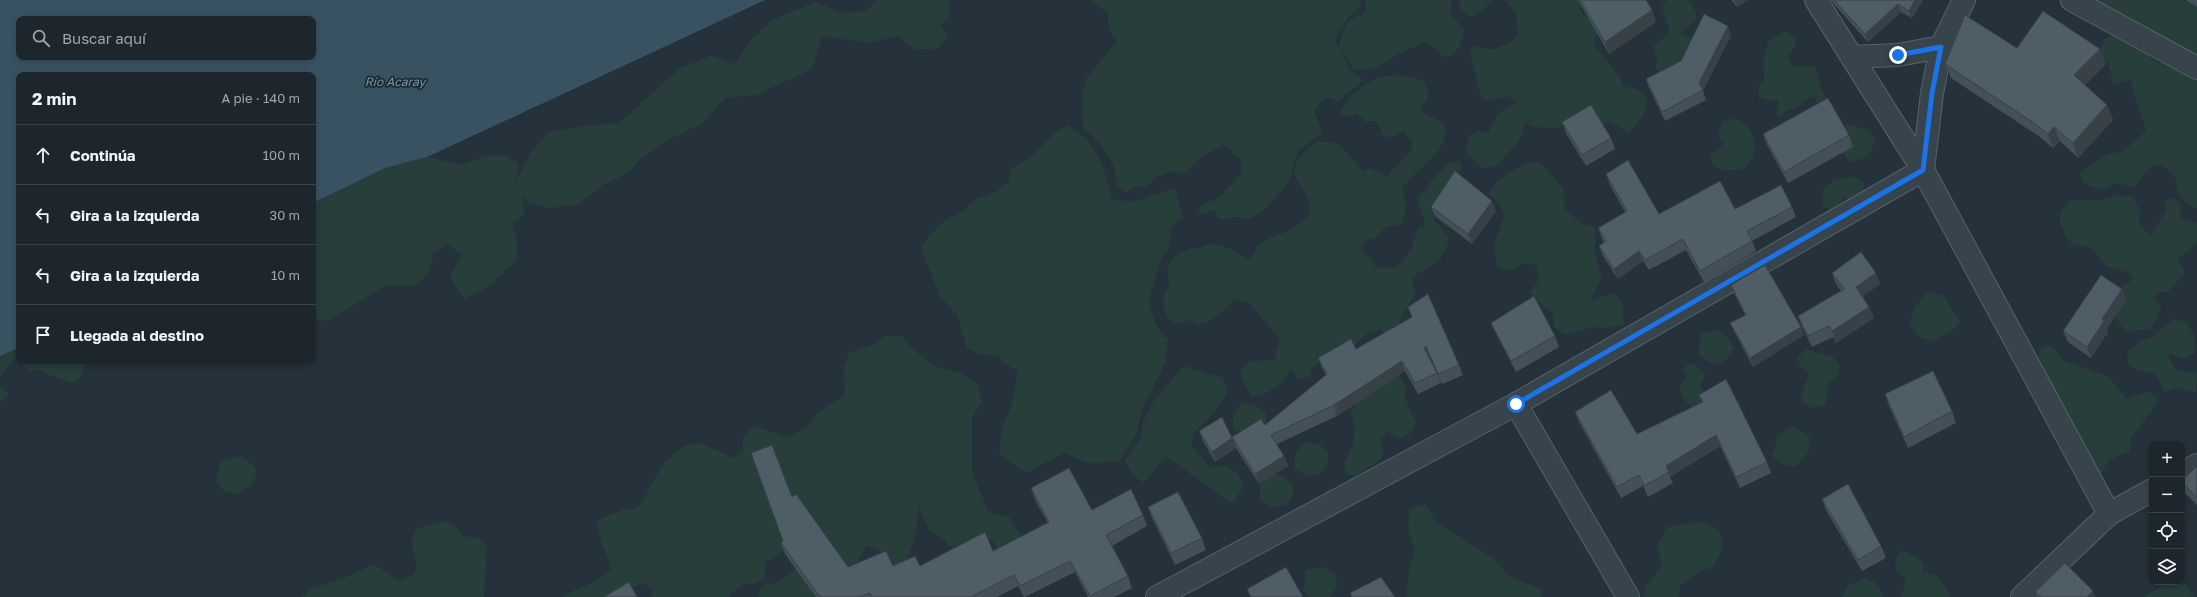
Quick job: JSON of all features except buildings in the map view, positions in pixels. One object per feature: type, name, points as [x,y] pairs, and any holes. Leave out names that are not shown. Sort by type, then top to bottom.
[{"type":"street","points":[[1816,0],[1923,170],[2109,514]]},
{"type":"street","points":[[1923,170],[1932,93],[1941,47],[1964,0]]},
{"type":"street","points":[[2072,0],[2197,68]]},
{"type":"street","points":[[1852,57],[1898,55],[1941,47]]},
{"type":"street","points":[[1157,597],[1516,404],[1923,170]]},
{"type":"street","points":[[1516,404],[1628,597]]},
{"type":"street","points":[[2185,471],[2197,465]]},
{"type":"street","points":[[2022,597],[2109,514],[2149,492]]},
{"type":"green space","points":[[878,0],[949,0],[950,17],[940,25],[948,35],[937,50],[913,49],[898,36],[869,43],[822,36],[812,69],[756,95],[725,98],[703,123],[666,141],[641,159],[628,173],[604,184],[577,205],[549,208],[527,202],[522,195],[525,213],[512,225],[517,240],[517,259],[486,289],[464,299],[450,277],[462,255],[448,244],[434,253],[429,272],[416,285],[384,286],[328,321],[316,319],[316,202],[385,168],[427,157],[462,165],[485,156],[503,155],[518,163],[516,182],[530,153],[549,132],[584,126],[619,123],[680,68],[711,56],[735,64],[751,40],[772,20],[816,2],[841,13],[866,11]]},
{"type":"green space","points":[[1089,0],[1361,0],[1359,8],[1348,18],[1335,41],[1351,71],[1364,80],[1338,102],[1331,97],[1324,99],[1314,111],[1323,134],[1308,142],[1298,151],[1289,182],[1264,210],[1251,219],[1236,217],[1224,220],[1217,217],[1215,210],[1203,215],[1198,211],[1201,205],[1218,198],[1242,173],[1241,160],[1224,144],[1199,159],[1184,174],[1173,171],[1155,178],[1147,186],[1133,187],[1127,193],[1116,185],[1114,168],[1107,153],[1083,128],[1082,93],[1087,77],[1117,41],[1109,28],[1108,13]]},
{"type":"green space","points":[[1366,0],[1452,0],[1450,14],[1464,29],[1459,47],[1454,53],[1445,58],[1425,41],[1372,69],[1353,69],[1350,61],[1339,49],[1340,41],[1342,32],[1346,25],[1352,19],[1366,11]]},
{"type":"green space","points":[[1459,0],[1494,0],[1479,13],[1471,17],[1462,10]]},
{"type":"green space","points":[[1504,0],[1583,0],[1580,9],[1584,16],[1598,21],[1603,29],[1593,41],[1595,46],[1621,79],[1622,86],[1642,93],[1646,98],[1647,104],[1645,111],[1628,133],[1610,121],[1603,124],[1563,124],[1560,128],[1531,127],[1526,121],[1519,141],[1496,166],[1482,168],[1466,152],[1469,136],[1477,131],[1488,133],[1495,119],[1502,111],[1515,103],[1520,106],[1509,96],[1485,101],[1481,96],[1470,54],[1472,46],[1492,50],[1511,42],[1518,35],[1516,13]]},
{"type":"green space","points":[[1667,0],[1688,0],[1696,12],[1696,19],[1680,34],[1694,38],[1700,50],[1661,74],[1656,68],[1657,59],[1653,47],[1670,32],[1662,7]]},
{"type":"green space","points":[[2081,0],[2183,0],[2184,2],[2187,0],[2197,0],[2197,208],[2194,209],[2178,194],[2176,178],[2162,165],[2152,165],[2134,187],[2115,183],[2101,190],[2084,183],[2079,173],[2108,154],[2121,152],[2137,140],[2146,130],[2134,95],[2131,80],[2113,84],[2109,64],[2098,54],[2106,38],[2117,34],[2145,52],[2156,62],[2167,64]]},
{"type":"green space","points":[[1786,31],[1796,37],[1795,47],[1788,56],[1792,65],[1798,67],[1816,67],[1821,89],[1827,99],[1817,104],[1814,97],[1809,97],[1794,110],[1789,109],[1779,117],[1777,113],[1779,99],[1771,101],[1759,97],[1759,85],[1764,79],[1763,60],[1770,39]]},
{"type":"green space","points":[[1399,75],[1420,79],[1425,83],[1429,96],[1420,110],[1443,124],[1446,133],[1444,142],[1430,160],[1405,184],[1402,190],[1405,198],[1405,206],[1402,223],[1396,226],[1392,225],[1386,227],[1381,231],[1375,240],[1367,238],[1360,250],[1373,261],[1375,267],[1396,268],[1413,248],[1413,242],[1419,227],[1424,226],[1417,196],[1427,189],[1431,181],[1448,163],[1460,161],[1462,168],[1435,212],[1433,219],[1450,239],[1446,248],[1436,262],[1412,277],[1413,287],[1416,293],[1402,316],[1400,324],[1394,330],[1386,334],[1380,330],[1369,332],[1357,343],[1349,345],[1312,368],[1309,377],[1298,379],[1291,369],[1280,384],[1275,388],[1264,394],[1252,397],[1242,379],[1240,370],[1251,361],[1275,360],[1276,350],[1280,342],[1278,336],[1249,303],[1235,299],[1222,312],[1208,321],[1196,324],[1192,320],[1174,324],[1167,315],[1163,304],[1164,296],[1169,283],[1167,270],[1169,265],[1171,261],[1180,253],[1190,249],[1213,244],[1225,247],[1250,260],[1260,243],[1288,231],[1300,223],[1309,212],[1310,206],[1309,200],[1296,177],[1296,164],[1303,154],[1317,141],[1337,143],[1364,171],[1370,168],[1387,176],[1411,151],[1413,139],[1407,137],[1404,131],[1390,138],[1380,133],[1381,129],[1376,121],[1365,122],[1357,113],[1350,117],[1340,114],[1350,98],[1364,86],[1380,78]]},
{"type":"green space","points":[[1734,118],[1749,128],[1754,140],[1754,152],[1749,164],[1743,169],[1720,169],[1714,166],[1710,155],[1722,146],[1723,143],[1718,137],[1722,123]]},
{"type":"green space","points":[[1847,124],[1867,129],[1875,139],[1872,149],[1867,156],[1860,160],[1849,162],[1839,146],[1837,136]]},
{"type":"green space","points":[[1068,125],[1078,132],[1093,148],[1103,166],[1112,199],[1132,202],[1175,188],[1183,218],[1171,227],[1169,249],[1161,259],[1149,300],[1151,312],[1159,330],[1168,338],[1166,361],[1142,410],[1137,432],[1119,462],[1087,463],[1065,453],[1026,473],[999,454],[1001,431],[1011,407],[1018,372],[1003,362],[998,355],[979,354],[967,348],[957,315],[939,295],[921,247],[946,219],[966,209],[976,199],[996,192],[1008,183],[1010,170],[1019,163],[1029,159],[1054,134]]},
{"type":"green space","points":[[1533,161],[1542,164],[1563,188],[1565,210],[1583,224],[1595,227],[1595,254],[1602,276],[1590,301],[1613,293],[1622,301],[1624,325],[1604,328],[1592,327],[1565,335],[1554,327],[1553,314],[1530,293],[1539,279],[1536,265],[1523,264],[1513,270],[1497,268],[1494,243],[1505,215],[1499,204],[1489,194],[1492,188],[1502,177]]},
{"type":"green space","points":[[1856,177],[1864,183],[1864,192],[1851,202],[1846,198],[1842,198],[1840,206],[1831,210],[1822,205],[1823,189],[1835,179]]},
{"type":"green space","points":[[2118,195],[2133,197],[2140,211],[2139,224],[2150,235],[2167,210],[2164,201],[2172,197],[2181,204],[2180,218],[2197,223],[2197,242],[2189,251],[2177,258],[2185,272],[2168,292],[2159,292],[2154,299],[2161,305],[2158,317],[2150,329],[2126,332],[2111,312],[2120,289],[2134,278],[2129,273],[2106,266],[2091,247],[2074,245],[2066,237],[2060,223],[2060,213],[2070,200],[2101,200]]},
{"type":"green space","points":[[1928,291],[1944,296],[1960,322],[1952,331],[1933,342],[1919,337],[1909,324],[1914,308]]},
{"type":"green space","points":[[2173,319],[2186,322],[2195,337],[2194,353],[2184,359],[2168,354],[2175,370],[2197,373],[2196,393],[2178,388],[2164,393],[2156,374],[2139,371],[2127,364],[2128,352],[2140,341],[2155,335]]},
{"type":"green space","points":[[1718,330],[1730,339],[1733,348],[1731,354],[1721,364],[1708,362],[1698,354],[1701,333]]},
{"type":"green space","points":[[887,336],[902,336],[914,350],[935,366],[961,373],[977,384],[982,402],[972,418],[972,473],[989,512],[1009,517],[1023,539],[998,549],[992,540],[985,540],[978,545],[972,539],[956,546],[948,546],[945,540],[929,530],[919,507],[915,537],[905,564],[898,569],[884,553],[867,545],[855,565],[821,597],[758,597],[759,590],[763,585],[775,583],[795,570],[793,545],[766,562],[764,580],[753,584],[743,584],[728,597],[651,597],[653,590],[643,583],[628,589],[615,590],[609,597],[563,597],[566,594],[596,581],[611,570],[598,533],[597,521],[623,509],[635,509],[645,498],[650,486],[665,462],[683,446],[701,443],[733,458],[743,451],[743,437],[754,426],[786,437],[808,427],[818,412],[845,395],[844,374],[848,353],[871,345]]},
{"type":"green space","points":[[2051,345],[2063,360],[2107,376],[2127,399],[2147,391],[2156,397],[2157,403],[2131,438],[2130,451],[2108,461],[2099,478],[2034,374],[2041,348]]},
{"type":"green space","points":[[1805,349],[1833,357],[1840,366],[1837,377],[1827,385],[1828,391],[1825,405],[1811,408],[1801,401],[1803,389],[1809,374],[1802,368],[1797,359]]},
{"type":"green space","points":[[15,350],[16,357],[0,377],[0,356]]},
{"type":"green space","points":[[1693,363],[1706,376],[1700,385],[1705,393],[1706,401],[1693,407],[1686,402],[1679,390],[1683,380],[1688,376],[1684,373],[1683,369],[1689,364]]},
{"type":"green space","points":[[23,364],[86,364],[79,379],[71,383],[37,370],[30,371],[23,367]]},
{"type":"green space","points":[[1184,366],[1223,378],[1228,392],[1216,410],[1193,434],[1192,446],[1211,468],[1224,465],[1238,473],[1244,486],[1232,504],[1166,456],[1144,483],[1134,476],[1125,461],[1142,436],[1142,424],[1154,400]]},
{"type":"green space","points":[[1399,375],[1406,387],[1404,395],[1416,423],[1407,436],[1397,439],[1388,431],[1380,441],[1384,450],[1382,458],[1356,476],[1347,474],[1344,464],[1354,440],[1354,428],[1351,415],[1358,395]]},
{"type":"green space","points":[[0,385],[9,395],[0,403]]},
{"type":"green space","points":[[1243,402],[1257,406],[1266,413],[1266,424],[1258,434],[1244,436],[1233,429],[1233,414]]},
{"type":"green space","points":[[1793,426],[1810,438],[1809,451],[1796,467],[1783,465],[1773,457],[1777,436]]},
{"type":"green space","points":[[1305,442],[1320,445],[1328,453],[1328,464],[1321,474],[1307,476],[1295,469],[1295,454]]},
{"type":"green space","points":[[241,456],[253,465],[257,474],[251,486],[236,494],[224,491],[216,481],[221,461]]},
{"type":"green space","points":[[1271,473],[1284,477],[1293,485],[1293,495],[1286,505],[1272,508],[1260,500],[1260,485]]},
{"type":"green space","points":[[1426,504],[1435,521],[1493,558],[1509,576],[1543,590],[1541,597],[1406,597],[1410,567],[1415,550],[1408,529],[1409,509]]},
{"type":"green space","points":[[443,521],[455,526],[463,536],[479,538],[487,547],[484,597],[301,597],[313,588],[342,579],[372,565],[379,567],[399,581],[414,574],[416,569],[416,561],[412,539],[416,529]]},
{"type":"green space","points":[[1699,522],[1712,526],[1721,534],[1723,546],[1713,567],[1699,572],[1680,586],[1679,597],[1644,597],[1645,587],[1662,567],[1657,545],[1667,527]]},
{"type":"green space","points":[[1904,550],[1922,561],[1923,573],[1936,575],[1945,586],[1950,597],[1901,597],[1906,579],[1895,570],[1897,556]]},
{"type":"green space","points":[[1323,567],[1335,575],[1338,585],[1330,597],[1310,597],[1303,591],[1306,570]]},
{"type":"green space","points":[[1864,578],[1875,582],[1883,593],[1882,597],[1842,597],[1848,586]]},
{"type":"green space","points":[[2185,584],[2194,597],[2144,597],[2164,585],[2185,585]]},
{"type":"water","name":"Río Acaray","points":[[0,0],[765,0],[427,157],[385,168],[316,202],[316,72],[16,72],[16,349],[0,356]]},
{"type":"route","points":[[1516,404],[1923,170],[1932,93],[1941,47],[1898,55]]}]
